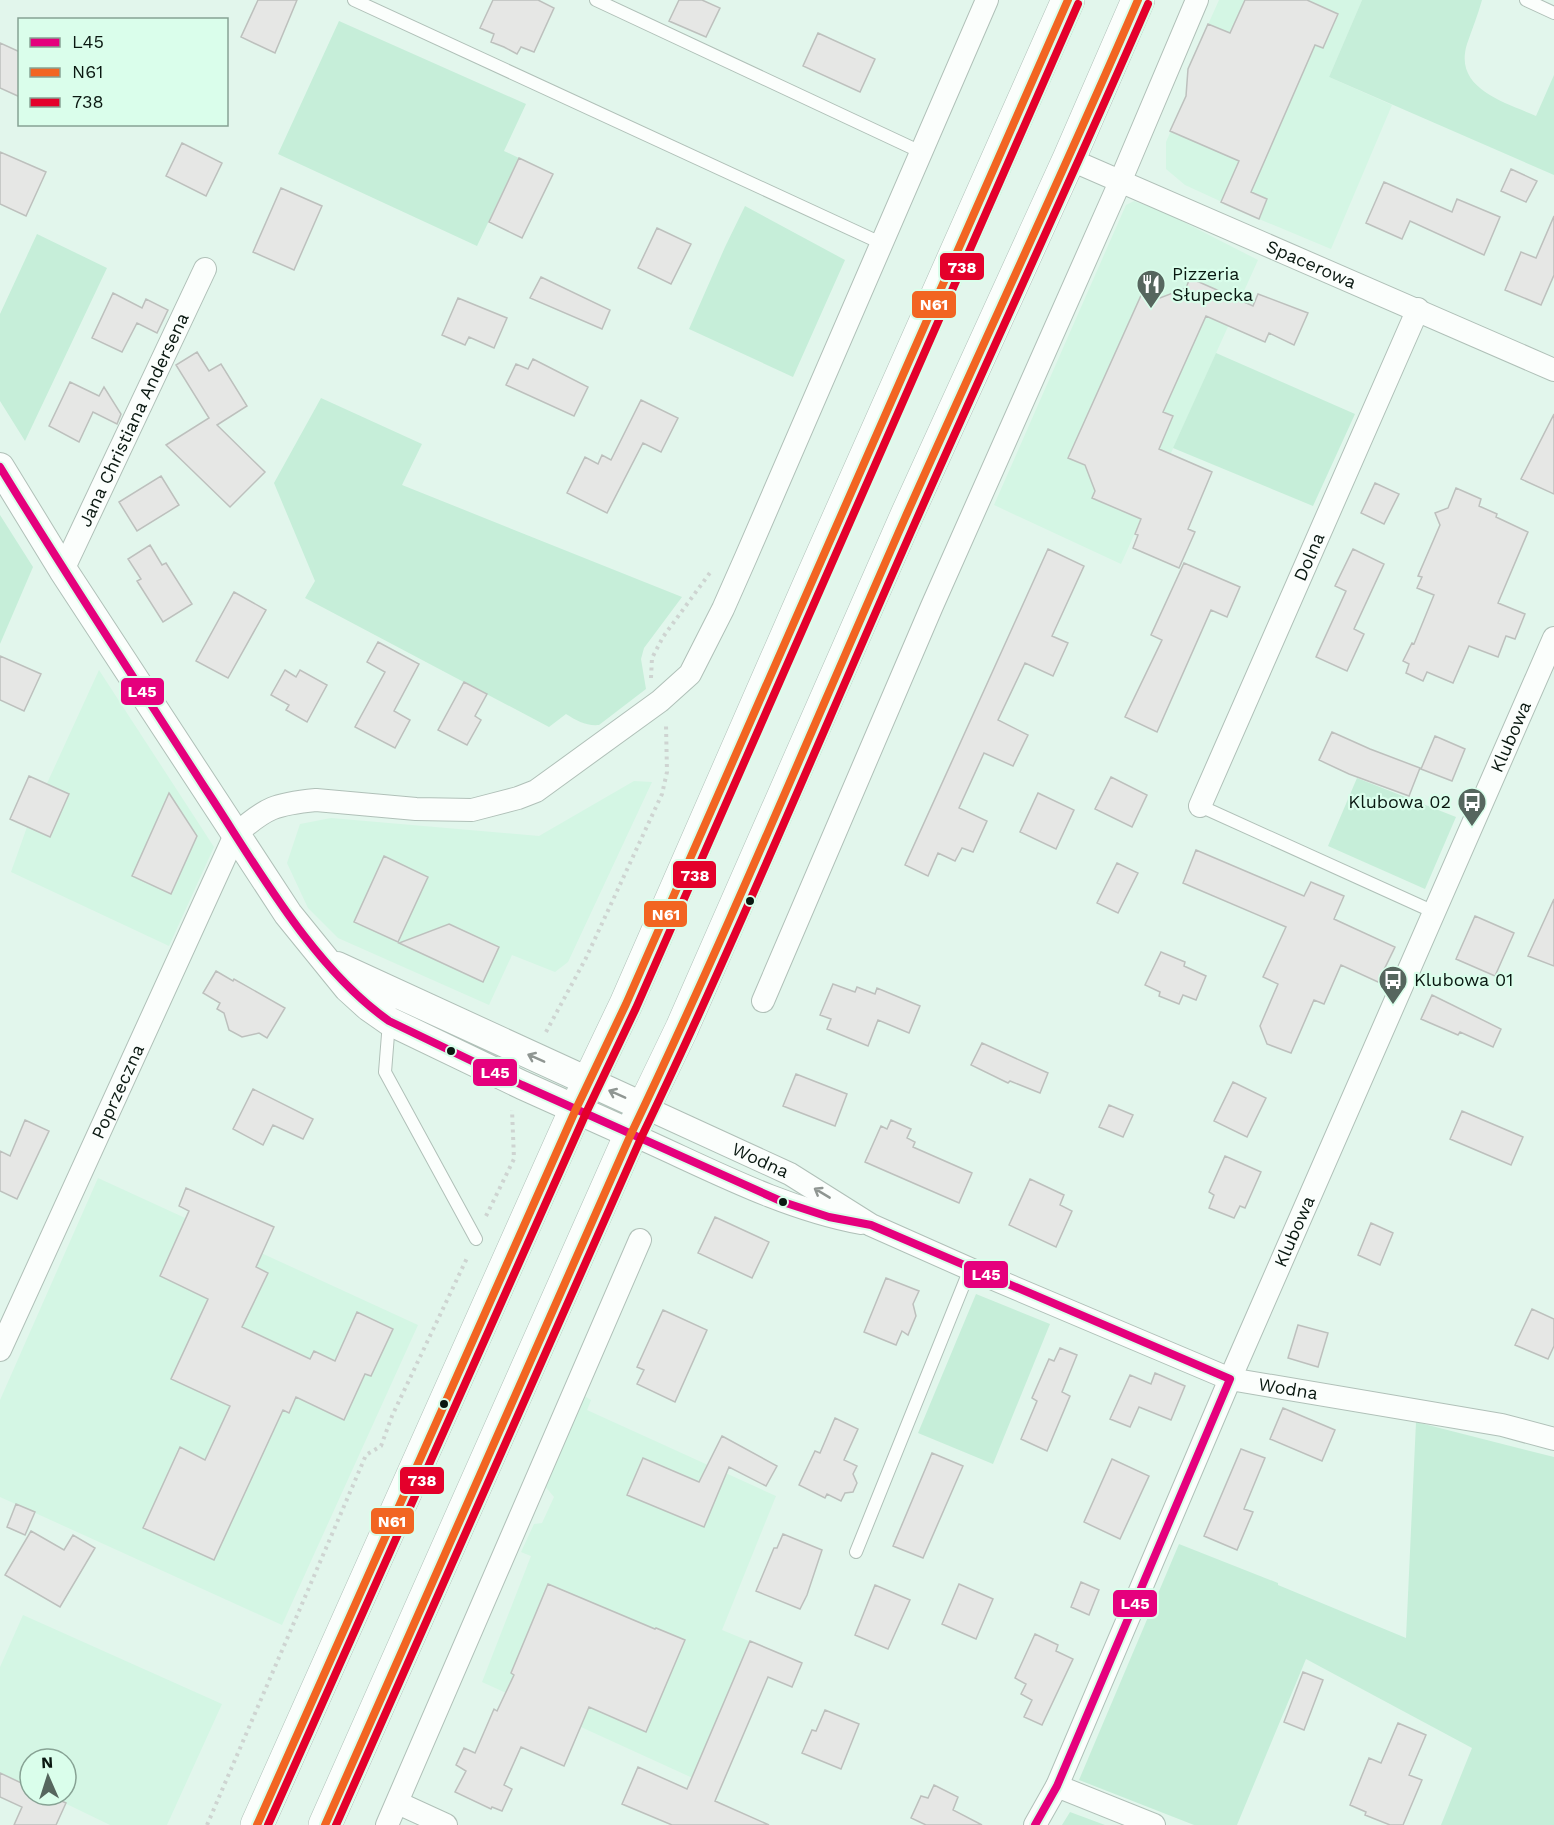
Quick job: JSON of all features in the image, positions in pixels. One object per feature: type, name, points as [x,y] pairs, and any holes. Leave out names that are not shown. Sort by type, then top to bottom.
[{"type":"main road","points":[[257,1825],[626,1004],[808,585],[1068,0]]},
{"type":"main road","points":[[325,1825],[638,1120],[687,1017],[906,517],[1069,159],[1138,0]]},
{"type":"street","points":[[235,835],[258,815],[276,806],[297,802],[316,800],[447,811],[472,810],[518,798],[536,791],[660,701],[690,674],[723,609],[987,0]]},
{"type":"street","points":[[763,1001],[932,606],[1120,182],[1197,0]]},
{"type":"street","name":"Spacerowa","points":[[1069,159],[1554,370]]},
{"type":"street","name":"Jana Christiana Andersena","points":[[63,570],[205,269]]},
{"type":"street","name":"Dolna","points":[[1200,806],[1418,309]]},
{"type":"street","points":[[0,467],[63,570],[235,835],[288,914],[348,988],[389,1021],[583,1096],[638,1120]]},
{"type":"street","name":"Klubowa","points":[[1035,1825],[1057,1786],[1230,1379],[1554,638]]},
{"type":"street","name":"Poprzeczna","points":[[0,1350],[235,835]]},
{"type":"street","points":[[330,963],[583,1096]]},
{"type":"street","name":"Wodna","points":[[638,1120],[783,1202],[829,1217],[871,1225]]},
{"type":"street","name":"Wodna","points":[[638,1120],[790,1174],[871,1225],[1230,1379],[1502,1425],[1554,1439]]},
{"type":"street","points":[[387,1825],[640,1240]]},
{"type":"street","points":[[1057,1786],[1154,1825]]},
{"type":"street","points":[[398,1803],[446,1825]]},
{"type":"lane","points":[[354,0],[883,244]]},
{"type":"lane","points":[[596,0],[921,152]]},
{"type":"lane","points":[[1526,0],[1554,13]]},
{"type":"lane","points":[[1200,806],[1434,912]]},
{"type":"lane","points":[[389,1021],[385,1072],[476,1239]]},
{"type":"lane","points":[[856,1552],[970,1269]]},
{"type":"path","points":[[543,1038],[586,958],[662,794],[667,772],[667,750],[665,721],[660,701]]},
{"type":"path","points":[[207,1825],[366,1455],[381,1446],[392,1416],[514,1159],[512,1104]]},
{"type":"shaded area","points":[[1219,0],[1362,0],[1329,77],[1392,105],[1331,249],[1185,185],[1166,169],[1166,142],[1186,96],[1188,69]]},
{"type":"shaded area","points":[[1362,0],[1482,0],[1467,44],[1465,59],[1468,72],[1485,92],[1536,116],[1554,75],[1554,175],[1329,77]]},
{"type":"shaded area","points":[[339,21],[526,104],[504,151],[519,158],[477,246],[278,154]]},
{"type":"shaded area","points":[[1134,201],[1164,212],[1258,260],[1121,564],[994,505],[1126,205]]},
{"type":"shaded area","points":[[745,206],[845,260],[793,377],[689,329]]},
{"type":"shaded area","points":[[37,234],[107,268],[25,441],[0,401],[0,314]]},
{"type":"shaded area","points":[[1216,353],[1355,414],[1313,506],[1173,448]]},
{"type":"shaded area","points":[[321,398],[422,444],[402,485],[682,597],[644,648],[641,659],[646,689],[599,725],[590,725],[566,714],[549,727],[305,598],[315,581],[274,483]]},
{"type":"shaded area","points":[[0,515],[33,567],[0,644]]},
{"type":"shaded area","points":[[99,670],[214,847],[169,946],[11,872],[27,827]]},
{"type":"shaded area","points":[[1357,778],[1456,817],[1425,889],[1328,846]]},
{"type":"shaded area","points":[[634,781],[652,782],[568,962],[555,972],[512,955],[489,1005],[338,938],[308,908],[287,863],[300,824],[331,818],[539,836]]},
{"type":"shaded area","points":[[98,1178],[418,1325],[282,1625],[0,1497],[0,1400]]},
{"type":"shaded area","points":[[976,1294],[1050,1324],[993,1464],[918,1433]]},
{"type":"shaded area","points":[[581,1394],[591,1400],[587,1410],[776,1496],[722,1630],[778,1653],[719,1790],[482,1682],[531,1556],[521,1552],[534,1524],[542,1523],[554,1497],[544,1485]]},
{"type":"shaded area","points":[[1416,1422],[1554,1457],[1554,1825],[1441,1825],[1472,1748],[1306,1659],[1237,1825],[1194,1825],[1079,1780],[1179,1544],[1278,1583],[1278,1585],[1406,1638]]},
{"type":"shaded area","points":[[23,1615],[222,1704],[167,1825],[110,1825],[73,1807],[78,1807],[78,1747],[18,1747],[18,1781],[0,1773],[0,1667]]},
{"type":"shaded area","points":[[1070,1812],[1105,1825],[1062,1825]]},
{"type":"building","points":[[258,0],[297,0],[275,53],[241,37]]},
{"type":"building","points":[[493,0],[538,0],[554,8],[534,52],[521,47],[517,54],[491,42],[494,34],[480,28]]},
{"type":"building","points":[[679,0],[702,0],[720,8],[706,37],[669,21]]},
{"type":"building","points":[[1245,0],[1307,0],[1338,14],[1323,48],[1315,45],[1251,192],[1267,199],[1259,219],[1221,202],[1239,161],[1170,131],[1186,96],[1188,69],[1208,24],[1230,33]]},
{"type":"building","points":[[818,33],[875,59],[860,92],[803,66]]},
{"type":"building","points":[[0,43],[18,51],[18,96],[0,88]]},
{"type":"building","points":[[182,143],[222,163],[206,196],[166,176]]},
{"type":"building","points":[[0,152],[46,172],[26,216],[0,204]]},
{"type":"building","points":[[519,158],[553,174],[522,238],[489,222]]},
{"type":"building","points":[[1511,169],[1537,181],[1526,202],[1501,191]]},
{"type":"building","points":[[1384,182],[1452,212],[1457,199],[1500,217],[1484,255],[1410,221],[1402,239],[1366,223]]},
{"type":"building","points":[[281,188],[322,206],[294,270],[253,252]]},
{"type":"building","points":[[1554,216],[1554,275],[1541,305],[1505,290],[1521,252],[1536,258]]},
{"type":"building","points":[[657,228],[691,244],[671,284],[638,268]]},
{"type":"building","points":[[541,277],[610,310],[602,329],[530,298]]},
{"type":"building","points":[[1190,278],[1253,306],[1258,294],[1308,313],[1294,345],[1269,333],[1265,342],[1206,316],[1163,412],[1173,416],[1159,449],[1212,472],[1188,529],[1195,532],[1179,568],[1133,548],[1141,519],[1092,498],[1095,491],[1085,465],[1068,458],[1143,291],[1160,298],[1186,288]]},
{"type":"building","points":[[113,293],[142,308],[146,299],[168,310],[157,333],[137,323],[122,352],[92,338]]},
{"type":"building","points":[[458,298],[507,318],[494,348],[469,337],[465,345],[442,335]]},
{"type":"building","points":[[197,352],[209,371],[221,364],[247,406],[217,425],[265,472],[230,507],[166,445],[209,418],[176,365]]},
{"type":"building","points":[[533,359],[588,387],[574,416],[506,385],[516,364],[528,369]]},
{"type":"building","points":[[70,382],[99,396],[104,387],[121,414],[117,424],[93,412],[79,442],[49,426]]},
{"type":"building","points":[[641,400],[678,418],[661,452],[643,443],[607,513],[567,493],[585,457],[598,464],[602,455],[611,460]]},
{"type":"building","points":[[1554,414],[1554,494],[1521,479]]},
{"type":"building","points":[[161,476],[179,505],[137,531],[119,502]]},
{"type":"building","points":[[1375,483],[1399,494],[1384,524],[1361,513]]},
{"type":"building","points":[[1456,488],[1481,499],[1479,506],[1497,514],[1496,517],[1528,532],[1498,603],[1525,614],[1515,639],[1506,636],[1498,657],[1469,646],[1453,683],[1427,672],[1423,681],[1406,673],[1409,664],[1403,661],[1412,643],[1414,644],[1434,595],[1417,588],[1422,577],[1418,576],[1440,525],[1435,513],[1448,508]]},
{"type":"building","points":[[150,545],[162,565],[166,563],[192,604],[163,622],[137,581],[141,579],[128,559]]},
{"type":"building","points":[[1048,549],[1084,566],[1052,636],[1068,643],[1053,676],[1025,663],[998,720],[1028,735],[1013,766],[984,753],[959,808],[987,821],[973,852],[962,848],[955,861],[938,853],[928,876],[905,865]]},
{"type":"building","points":[[1353,549],[1384,564],[1354,629],[1364,634],[1347,671],[1316,657],[1346,591],[1335,586]]},
{"type":"building","points":[[1184,563],[1240,587],[1227,617],[1211,610],[1157,732],[1125,717],[1162,640],[1151,635]]},
{"type":"building","points":[[234,592],[266,610],[228,678],[196,661]]},
{"type":"building","points":[[378,642],[419,664],[394,711],[410,720],[395,748],[355,727],[385,672],[367,662]]},
{"type":"building","points":[[0,656],[41,674],[24,711],[0,700]]},
{"type":"building","points":[[285,670],[296,677],[300,670],[327,685],[307,722],[286,710],[289,705],[271,695]]},
{"type":"building","points":[[464,682],[487,694],[475,716],[481,720],[467,745],[438,730]]},
{"type":"building","points":[[1332,732],[1420,768],[1409,796],[1349,774],[1319,760]]},
{"type":"building","points":[[1435,736],[1465,749],[1452,781],[1421,769]]},
{"type":"building","points":[[29,776],[69,794],[50,837],[10,819]]},
{"type":"building","points":[[1111,777],[1147,795],[1132,827],[1095,809]]},
{"type":"building","points":[[169,793],[197,836],[171,894],[132,876]]},
{"type":"building","points":[[1038,793],[1074,810],[1056,849],[1020,832]]},
{"type":"building","points":[[1196,850],[1304,896],[1311,882],[1344,896],[1334,919],[1395,947],[1378,982],[1341,965],[1324,1004],[1314,1000],[1291,1053],[1267,1044],[1260,1026],[1278,984],[1263,977],[1286,927],[1183,883]]},
{"type":"building","points":[[384,856],[428,877],[398,942],[354,922]]},
{"type":"building","points":[[1117,863],[1138,873],[1118,913],[1097,903]]},
{"type":"building","points":[[1554,899],[1554,966],[1528,956]]},
{"type":"building","points":[[1475,916],[1514,933],[1495,976],[1456,959]]},
{"type":"building","points":[[449,924],[499,947],[483,982],[399,943]]},
{"type":"building","points":[[1161,952],[1185,962],[1184,966],[1206,976],[1196,1000],[1183,995],[1179,1004],[1159,996],[1160,992],[1145,985]]},
{"type":"building","points":[[216,971],[285,1008],[267,1038],[259,1033],[242,1037],[229,1030],[224,1013],[217,1009],[220,1003],[203,993]]},
{"type":"building","points":[[833,984],[855,992],[857,987],[875,994],[877,988],[920,1006],[909,1033],[878,1020],[868,1046],[827,1029],[831,1019],[820,1015]]},
{"type":"building","points":[[1432,995],[1501,1029],[1493,1047],[1460,1032],[1458,1035],[1421,1019]]},
{"type":"building","points":[[982,1043],[1048,1073],[1040,1093],[1010,1081],[1008,1083],[971,1065]]},
{"type":"building","points":[[796,1074],[847,1094],[835,1126],[783,1106]]},
{"type":"building","points":[[1233,1082],[1266,1098],[1247,1137],[1214,1121]]},
{"type":"building","points":[[253,1089],[313,1119],[303,1139],[273,1125],[263,1145],[233,1129]]},
{"type":"building","points":[[1109,1105],[1133,1115],[1123,1137],[1099,1127]]},
{"type":"building","points":[[1462,1111],[1523,1137],[1511,1165],[1450,1139]]},
{"type":"building","points":[[25,1120],[49,1131],[17,1199],[0,1191],[0,1151],[10,1156]]},
{"type":"building","points":[[891,1120],[911,1129],[907,1138],[915,1142],[913,1147],[972,1173],[959,1203],[865,1162],[881,1126],[887,1129]]},
{"type":"building","points":[[1225,1156],[1261,1172],[1245,1208],[1240,1206],[1234,1218],[1209,1208],[1214,1195],[1209,1192]]},
{"type":"building","points":[[1030,1179],[1064,1195],[1060,1205],[1072,1211],[1056,1247],[1009,1225]]},
{"type":"building","points":[[186,1188],[274,1227],[256,1267],[268,1273],[242,1327],[310,1359],[314,1351],[335,1361],[357,1312],[393,1329],[371,1376],[365,1374],[344,1420],[296,1397],[289,1413],[283,1410],[214,1560],[143,1528],[180,1447],[205,1460],[230,1406],[171,1379],[208,1299],[160,1276],[189,1211],[179,1206]]},
{"type":"building","points":[[715,1217],[769,1242],[752,1278],[698,1253]]},
{"type":"building","points":[[1371,1223],[1393,1233],[1380,1265],[1358,1255]]},
{"type":"building","points":[[886,1278],[919,1291],[913,1304],[916,1316],[908,1335],[902,1331],[896,1345],[864,1332]]},
{"type":"building","points":[[1532,1309],[1554,1319],[1554,1346],[1548,1359],[1515,1345]]},
{"type":"building","points":[[663,1310],[707,1330],[675,1402],[637,1384],[644,1370],[637,1367]]},
{"type":"building","points":[[1298,1325],[1328,1333],[1318,1367],[1288,1358]]},
{"type":"building","points":[[1060,1348],[1077,1355],[1062,1392],[1070,1396],[1047,1451],[1021,1439],[1037,1401],[1032,1398],[1049,1359],[1054,1361]]},
{"type":"building","points":[[1155,1373],[1185,1386],[1171,1420],[1139,1407],[1130,1427],[1110,1419],[1130,1375],[1151,1384]]},
{"type":"building","points":[[1283,1408],[1335,1430],[1322,1461],[1270,1439]]},
{"type":"building","points":[[835,1418],[858,1429],[844,1460],[857,1466],[853,1474],[857,1483],[853,1492],[845,1493],[841,1501],[827,1494],[825,1498],[799,1485],[815,1451],[820,1453]]},
{"type":"building","points":[[722,1436],[777,1466],[766,1486],[729,1467],[704,1527],[627,1495],[643,1458],[699,1482]]},
{"type":"building","points":[[1241,1449],[1265,1458],[1244,1509],[1253,1512],[1237,1550],[1204,1536]]},
{"type":"building","points":[[932,1453],[963,1466],[923,1558],[893,1546]]},
{"type":"building","points":[[1112,1459],[1149,1476],[1120,1539],[1084,1522]]},
{"type":"building","points":[[16,1504],[35,1512],[25,1535],[7,1527]]},
{"type":"building","points":[[31,1531],[64,1550],[73,1535],[95,1548],[60,1607],[5,1575]]},
{"type":"building","points":[[783,1534],[822,1550],[800,1609],[756,1591],[774,1548],[777,1548]]},
{"type":"building","points":[[1081,1582],[1099,1590],[1089,1615],[1071,1607]]},
{"type":"building","points":[[548,1584],[685,1640],[646,1732],[589,1707],[564,1766],[521,1747],[504,1785],[512,1789],[502,1811],[492,1807],[491,1809],[455,1792],[466,1771],[456,1765],[464,1748],[475,1753],[494,1709],[497,1711],[514,1675],[511,1673]]},
{"type":"building","points":[[959,1584],[993,1599],[976,1639],[942,1624]]},
{"type":"building","points":[[875,1585],[910,1600],[888,1649],[855,1635]]},
{"type":"building","points":[[1035,1634],[1058,1645],[1056,1651],[1073,1659],[1042,1725],[1024,1717],[1032,1700],[1021,1694],[1026,1684],[1015,1678]]},
{"type":"building","points":[[750,1641],[802,1663],[792,1687],[768,1677],[715,1801],[769,1825],[672,1825],[622,1804],[638,1767],[687,1789]]},
{"type":"building","points":[[1303,1672],[1323,1680],[1304,1730],[1284,1722]]},
{"type":"building","points":[[825,1710],[859,1724],[841,1769],[802,1753],[812,1730],[816,1731]]},
{"type":"building","points":[[1398,1723],[1426,1735],[1409,1775],[1422,1780],[1403,1825],[1390,1825],[1365,1815],[1366,1812],[1350,1805],[1369,1758],[1381,1763]]},
{"type":"building","points":[[0,1773],[18,1781],[18,1805],[0,1797]]},
{"type":"building","points":[[934,1785],[958,1797],[953,1810],[982,1825],[926,1825],[911,1818],[921,1796],[928,1798]]},
{"type":"building","points":[[22,1807],[64,1807],[56,1825],[14,1825]]},
{"type":"transit line","name":"N61","points":[[257,1825],[576,1109],[626,1004],[1068,0]]},
{"type":"transit line","name":"N61","points":[[325,1825],[631,1134],[736,904],[905,518],[1138,0]]},
{"type":"transit line","name":"738","points":[[268,1825],[586,1113],[636,1008],[1078,4]]},
{"type":"transit line","name":"738","points":[[336,1825],[1148,4]]},
{"type":"transit line","name":"L45","points":[[0,467],[101,628],[287,913],[335,973],[361,999],[389,1021],[522,1085],[783,1202],[829,1217],[871,1225],[1230,1379]]},
{"type":"transit line","name":"L45","points":[[1035,1825],[1057,1786],[1230,1379]]},
{"type":"place","name":"Pizzeria Słupecka","points":[[1151,310]]},
{"type":"place","name":"Klubowa 02","points":[[1472,828]]},
{"type":"place","name":"Klubowa 01","points":[[1393,1006]]}]
